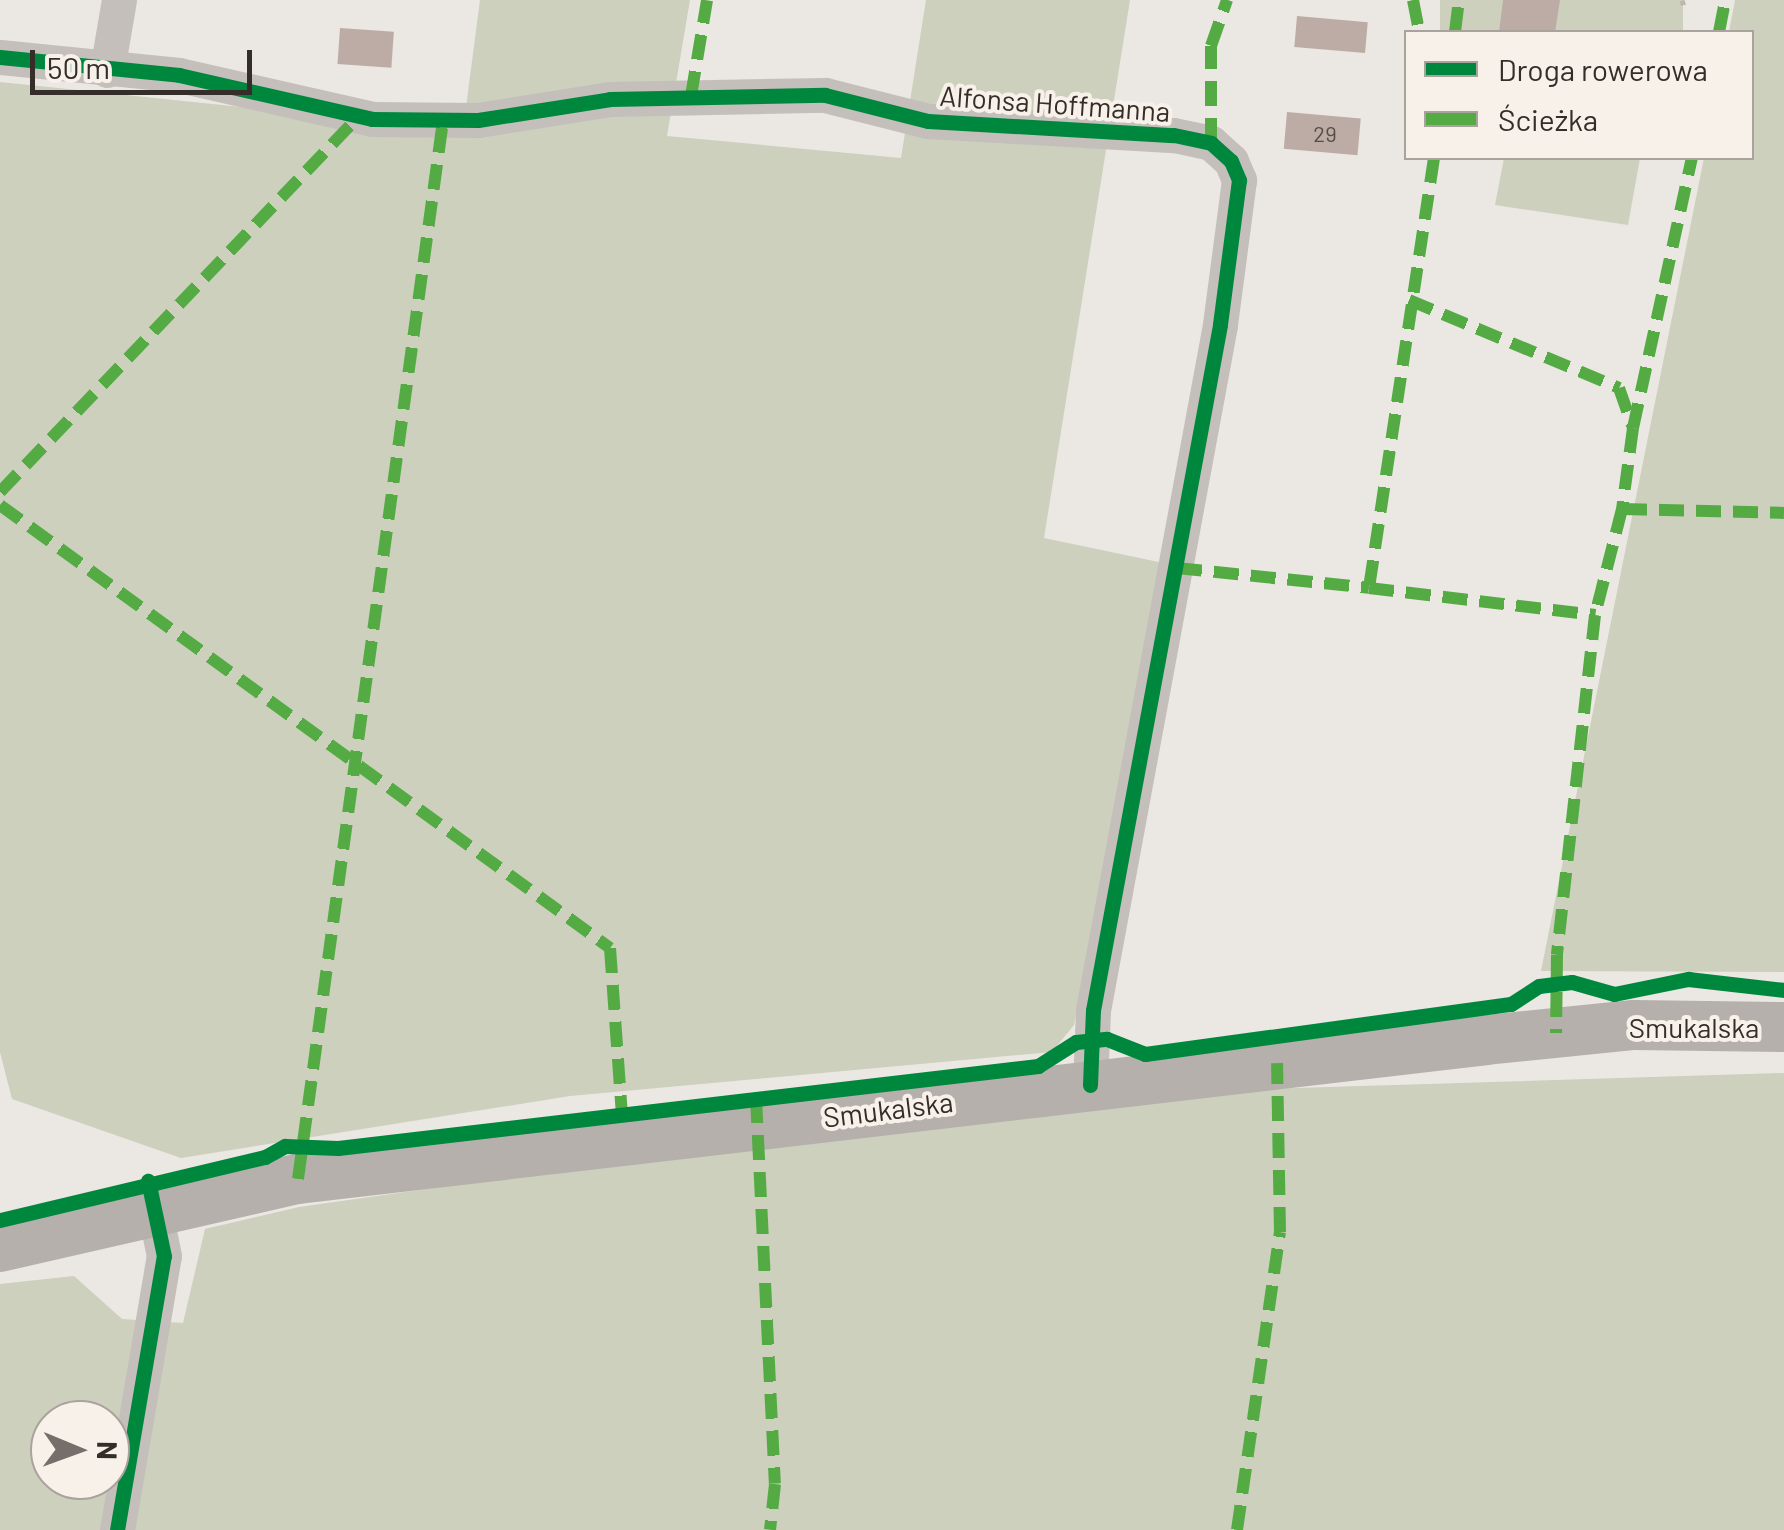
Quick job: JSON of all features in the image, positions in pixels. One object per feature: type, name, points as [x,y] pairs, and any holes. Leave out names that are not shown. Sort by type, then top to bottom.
[{"type":"street","points":[[107,70],[119,0]]},
{"type":"street","name":"Alfonsa Hoffmanna","points":[[0,56],[107,70],[179,74],[372,118],[478,120],[610,99],[825,95],[928,121],[1174,135],[1211,143],[1232,161],[1239,180],[1220,325],[1093,1010],[1090,1085]]},
{"type":"street","name":"Smukalska","points":[[0,1247],[154,1207],[298,1180],[1090,1085],[1634,1025],[1784,1027]]},
{"type":"street","points":[[117,1530],[164,1256],[154,1207]]},
{"type":"path","points":[[1682,0],[1685,9]]},
{"type":"green space","points":[[480,0],[690,0],[667,136],[901,158],[926,0],[1130,0],[1044,538],[1173,565],[1074,1025],[1052,1052],[570,1096],[181,1158],[12,1099],[0,1052],[0,82],[463,130]]},
{"type":"green space","points":[[1440,0],[1683,0],[1683,30],[1440,30]]},
{"type":"green space","points":[[1735,0],[1784,0],[1784,972],[1541,971],[1704,160],[1754,160],[1754,30],[1729,30]]},
{"type":"green space","points":[[1504,160],[1640,160],[1628,225],[1495,205]]},
{"type":"green space","points":[[1784,1073],[1784,1530],[0,1530],[0,1284],[74,1276],[122,1319],[183,1323],[205,1229],[299,1207],[1099,1094]]},
{"type":"building","points":[[1503,0],[1560,0],[1555,30],[1499,30]]},
{"type":"building","points":[[1297,16],[1368,22],[1365,53],[1294,47]]},
{"type":"building","points":[[340,28],[394,32],[391,68],[337,64]]},
{"type":"building","points":[[1287,112],[1361,118],[1357,155],[1284,149]]},
{"type":"marked path","points":[[691,96],[707,0]]},
{"type":"marked path","points":[[1211,143],[1211,46],[1227,0]]},
{"type":"marked path","points":[[1413,0],[1419,30]]},
{"type":"marked path","points":[[1455,30],[1459,0]]},
{"type":"marked path","points":[[1719,30],[1725,0]]},
{"type":"marked path","points":[[0,492],[359,116]]},
{"type":"marked path","points":[[298,1179],[443,120]]},
{"type":"marked path","points":[[1434,160],[1369,588],[1595,615]]},
{"type":"marked path","points":[[1633,428],[1692,160]]},
{"type":"marked path","points":[[1409,300],[1619,388],[1633,428],[1622,509],[1595,615],[1557,955],[1556,1033]]},
{"type":"marked path","points":[[0,505],[610,948],[622,1114]]},
{"type":"marked path","points":[[1622,509],[1784,513]]},
{"type":"marked path","points":[[1177,568],[1369,588]]},
{"type":"marked path","points":[[1237,1530],[1280,1232],[1277,1063]]},
{"type":"marked path","points":[[756,1098],[775,1484],[770,1530]]},
{"type":"cycle path","points":[[0,57],[179,75],[372,119],[478,120],[610,99],[825,95],[928,121],[1174,135],[1211,143],[1231,161],[1239,180],[1220,325],[1093,1010],[1090,1085]]},
{"type":"cycle path","points":[[0,1220],[265,1157],[285,1146],[338,1148],[1038,1066],[1076,1042],[1107,1039],[1145,1054],[1511,1004],[1539,986],[1572,982],[1614,994],[1688,979],[1784,990]]},
{"type":"cycle path","points":[[117,1530],[164,1256],[148,1181]]}]
